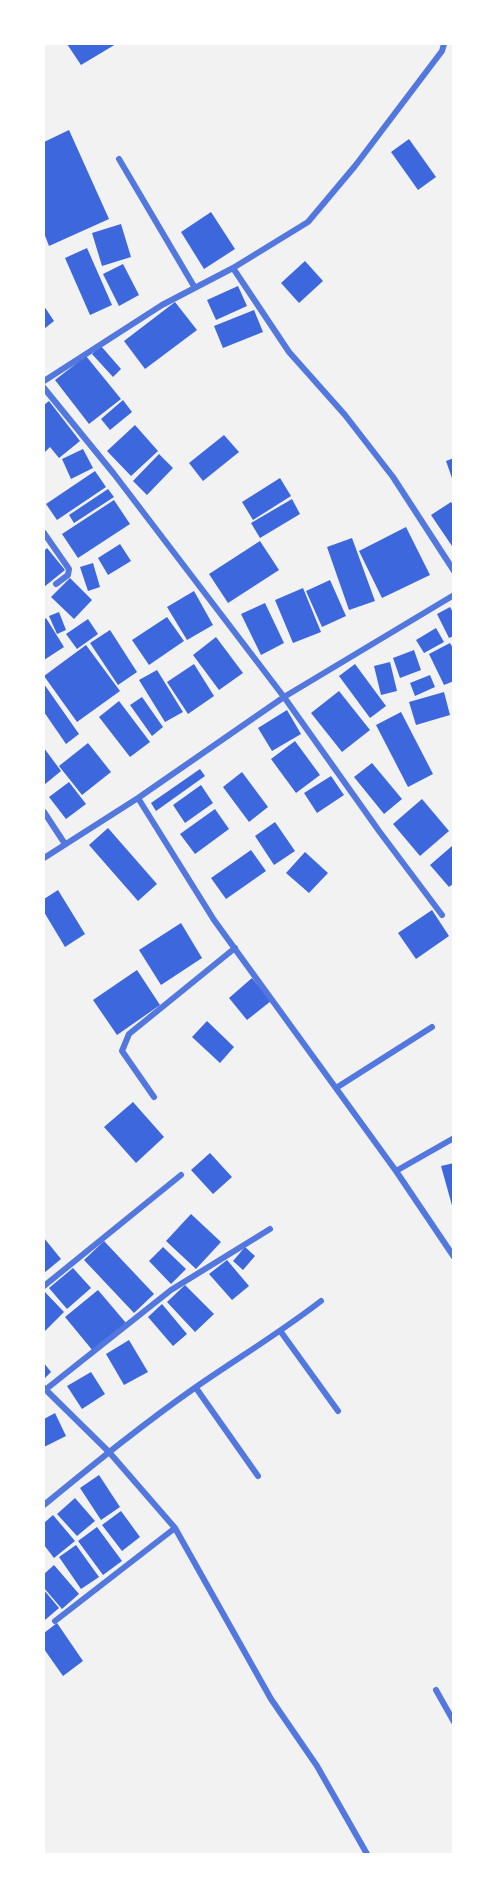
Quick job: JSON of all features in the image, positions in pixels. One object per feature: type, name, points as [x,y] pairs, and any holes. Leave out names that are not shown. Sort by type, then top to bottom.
[{"type":"street","points":[[44,381],[162,305],[233,268],[308,222],[362,157],[442,51],[444,44]]},
{"type":"street","points":[[119,159],[195,288]]},
{"type":"street","points":[[233,268],[289,352],[345,415],[393,477],[453,571]]},
{"type":"street","points":[[44,388],[114,474],[284,697],[442,915]]},
{"type":"street","points":[[44,533],[69,569],[68,575],[56,584]]},
{"type":"street","points":[[44,858],[138,798],[284,697],[453,595]]},
{"type":"street","points":[[138,798],[214,920],[396,1171],[453,1257]]},
{"type":"street","points":[[44,812],[65,844]]},
{"type":"street","points":[[154,1097],[122,1051],[124,1042],[129,1034],[235,948]]},
{"type":"street","points":[[336,1088],[432,1028]]},
{"type":"street","points":[[396,1171],[453,1138]]},
{"type":"street","points":[[44,1286],[181,1175]]},
{"type":"street","points":[[270,1229],[171,1290],[44,1389],[109,1452],[175,1528],[271,1699],[317,1766],[367,1854]]},
{"type":"street","points":[[44,1505],[109,1452],[196,1388],[281,1332],[321,1301]]},
{"type":"street","points":[[281,1332],[338,1411]]},
{"type":"street","points":[[196,1388],[258,1476]]},
{"type":"street","points":[[55,1621],[175,1528]]},
{"type":"street","points":[[436,1690],[453,1722]]},
{"type":"building","points":[[67,44],[116,44],[81,65]]},
{"type":"building","points":[[69,130],[109,219],[49,246],[44,233],[44,142]]},
{"type":"building","points":[[409,139],[436,177],[418,190],[391,152]]},
{"type":"building","points":[[211,212],[235,249],[204,269],[181,232]]},
{"type":"building","points":[[121,224],[131,257],[102,266],[92,233]]},
{"type":"building","points":[[87,248],[112,305],[90,315],[65,258]]},
{"type":"building","points":[[305,261],[323,281],[299,303],[281,283]]},
{"type":"building","points":[[123,264],[139,295],[119,306],[103,274]]},
{"type":"building","points":[[238,286],[247,306],[216,320],[207,300]]},
{"type":"building","points":[[175,302],[197,330],[145,369],[124,341]]},
{"type":"building","points":[[44,306],[54,321],[44,329]]},
{"type":"building","points":[[254,310],[263,332],[223,348],[214,326]]},
{"type":"building","points":[[101,346],[121,369],[113,377],[92,354]]},
{"type":"building","points":[[86,356],[121,399],[89,424],[55,380]]},
{"type":"building","points":[[123,400],[132,412],[110,430],[101,419]]},
{"type":"building","points":[[49,401],[80,441],[59,458],[50,447],[44,453],[44,405]]},
{"type":"building","points":[[135,425],[158,451],[131,476],[107,451]]},
{"type":"building","points":[[224,435],[239,452],[203,481],[189,463]]},
{"type":"building","points":[[83,449],[93,468],[71,479],[62,459]]},
{"type":"building","points":[[159,454],[173,468],[147,495],[133,481]]},
{"type":"building","points":[[454,458],[454,481],[453,481],[446,461]]},
{"type":"building","points":[[95,471],[106,487],[57,520],[46,504]]},
{"type":"building","points":[[280,478],[291,496],[253,520],[242,502]]},
{"type":"building","points":[[108,489],[114,497],[74,523],[69,515]]},
{"type":"building","points":[[292,499],[300,514],[260,538],[251,523]]},
{"type":"building","points":[[114,500],[130,524],[78,558],[62,534]]},
{"type":"building","points":[[451,502],[454,506],[454,549],[431,515]]},
{"type":"building","points":[[406,527],[430,575],[382,598],[359,551]]},
{"type":"building","points":[[352,538],[375,601],[349,610],[327,547]]},
{"type":"building","points":[[260,541],[279,570],[228,603],[209,574]]},
{"type":"building","points":[[120,544],[131,561],[108,575],[98,558]]},
{"type":"building","points":[[47,548],[65,570],[44,587],[44,551]]},
{"type":"building","points":[[93,563],[100,587],[88,591],[80,567]]},
{"type":"building","points":[[70,578],[92,600],[74,619],[51,597]]},
{"type":"building","points":[[330,580],[346,616],[322,627],[306,591]]},
{"type":"building","points":[[303,588],[321,632],[293,643],[275,600]]},
{"type":"building","points":[[194,591],[213,625],[187,640],[167,607]]},
{"type":"building","points":[[265,603],[284,643],[261,655],[241,614]]},
{"type":"building","points":[[450,607],[454,614],[454,636],[449,638],[437,614]]},
{"type":"building","points":[[59,612],[66,630],[57,634],[49,616]]},
{"type":"building","points":[[167,617],[184,641],[149,665],[132,640]]},
{"type":"building","points":[[46,618],[64,647],[44,660],[44,620]]},
{"type":"building","points":[[88,619],[98,634],[77,649],[66,634]]},
{"type":"building","points":[[436,628],[444,642],[424,653],[416,640]]},
{"type":"building","points":[[110,630],[137,672],[118,685],[90,643]]},
{"type":"building","points":[[216,637],[243,673],[219,690],[193,655]]},
{"type":"building","points":[[450,643],[454,650],[454,681],[444,685],[429,654]]},
{"type":"building","points":[[86,645],[120,691],[77,722],[44,676]]},
{"type":"building","points":[[414,650],[421,670],[400,678],[393,658]]},
{"type":"building","points":[[390,662],[397,691],[381,695],[374,666]]},
{"type":"building","points":[[194,664],[214,696],[188,714],[167,682]]},
{"type":"building","points":[[355,664],[386,706],[370,718],[339,676]]},
{"type":"building","points":[[157,670],[183,712],[165,722],[139,680]]},
{"type":"building","points":[[430,675],[435,687],[415,696],[410,683]]},
{"type":"building","points":[[44,684],[79,734],[66,744],[44,712]]},
{"type":"building","points":[[339,691],[370,730],[342,752],[311,713]]},
{"type":"building","points":[[444,692],[450,715],[416,725],[409,702]]},
{"type":"building","points":[[142,697],[163,727],[152,736],[130,705]]},
{"type":"building","points":[[119,701],[150,742],[130,757],[99,717]]},
{"type":"building","points":[[287,710],[301,734],[272,751],[258,728]]},
{"type":"building","points":[[401,712],[433,774],[408,787],[376,725]]},
{"type":"building","points":[[295,741],[320,775],[296,793],[271,759]]},
{"type":"building","points":[[88,743],[111,772],[82,795],[59,766]]},
{"type":"building","points":[[44,748],[61,771],[44,785]]},
{"type":"building","points":[[372,763],[402,799],[384,814],[354,777]]},
{"type":"building","points":[[200,769],[205,776],[156,811],[151,803]]},
{"type":"building","points":[[242,772],[268,807],[249,822],[223,787]]},
{"type":"building","points":[[331,776],[344,795],[317,813],[304,793]]},
{"type":"building","points":[[69,782],[86,804],[66,819],[49,797]]},
{"type":"building","points":[[201,785],[213,803],[185,823],[173,805]]},
{"type":"building","points":[[422,799],[449,831],[420,856],[393,824]]},
{"type":"building","points":[[215,809],[229,829],[195,854],[180,834]]},
{"type":"building","points":[[275,822],[295,851],[274,865],[255,836]]},
{"type":"building","points":[[108,828],[157,884],[138,901],[89,845]]},
{"type":"building","points":[[452,846],[454,883],[449,887],[430,865]]},
{"type":"building","points":[[251,850],[266,871],[226,899],[211,878]]},
{"type":"building","points":[[305,852],[328,873],[309,893],[286,873]]},
{"type":"building","points":[[58,890],[85,934],[65,947],[44,912],[44,899]]},
{"type":"building","points":[[432,910],[449,936],[416,959],[398,933]]},
{"type":"building","points":[[181,923],[202,958],[161,985],[139,950]]},
{"type":"building","points":[[137,970],[160,1005],[117,1035],[93,1000]]},
{"type":"building","points":[[252,978],[271,1001],[247,1020],[229,998]]},
{"type":"building","points":[[207,1021],[234,1047],[220,1063],[192,1037]]},
{"type":"building","points":[[133,1102],[164,1137],[136,1163],[104,1127]]},
{"type":"building","points":[[210,1153],[232,1177],[213,1194],[191,1170]]},
{"type":"building","points":[[454,1163],[454,1209],[453,1209],[441,1166]]},
{"type":"building","points":[[191,1214],[221,1242],[196,1269],[166,1241]]},
{"type":"building","points":[[44,1238],[61,1259],[44,1273]]},
{"type":"building","points":[[104,1241],[154,1294],[134,1313],[84,1260]]},
{"type":"building","points":[[163,1247],[186,1269],[171,1284],[149,1261]]},
{"type":"building","points":[[245,1247],[255,1256],[243,1270],[233,1261]]},
{"type":"building","points":[[227,1260],[249,1286],[232,1300],[209,1274]]},
{"type":"building","points":[[73,1268],[91,1288],[67,1309],[49,1288]]},
{"type":"building","points":[[185,1285],[214,1314],[195,1332],[167,1302]]},
{"type":"building","points":[[98,1290],[126,1323],[93,1351],[65,1317]]},
{"type":"building","points":[[44,1291],[64,1312],[44,1332]]},
{"type":"building","points":[[162,1304],[187,1334],[173,1346],[148,1317]]},
{"type":"building","points":[[129,1340],[148,1372],[124,1385],[106,1354]]},
{"type":"building","points":[[44,1363],[51,1372],[44,1379]]},
{"type":"building","points":[[91,1372],[105,1394],[82,1409],[67,1386]]},
{"type":"building","points":[[55,1413],[66,1436],[44,1447],[44,1419]]},
{"type":"building","points":[[99,1475],[120,1507],[101,1520],[80,1488]]},
{"type":"building","points":[[75,1498],[95,1521],[77,1536],[57,1514]]},
{"type":"building","points":[[121,1511],[140,1537],[122,1551],[102,1525]]},
{"type":"building","points":[[53,1515],[75,1541],[54,1558],[44,1545],[44,1523]]},
{"type":"building","points":[[97,1527],[122,1561],[103,1575],[78,1541]]},
{"type":"building","points":[[76,1545],[99,1577],[81,1589],[59,1557]]},
{"type":"building","points":[[54,1565],[79,1594],[62,1609],[44,1588],[44,1574]]},
{"type":"building","points":[[44,1590],[59,1608],[45,1620],[44,1618]]},
{"type":"building","points":[[57,1623],[83,1661],[63,1676],[44,1649],[44,1633]]}]
